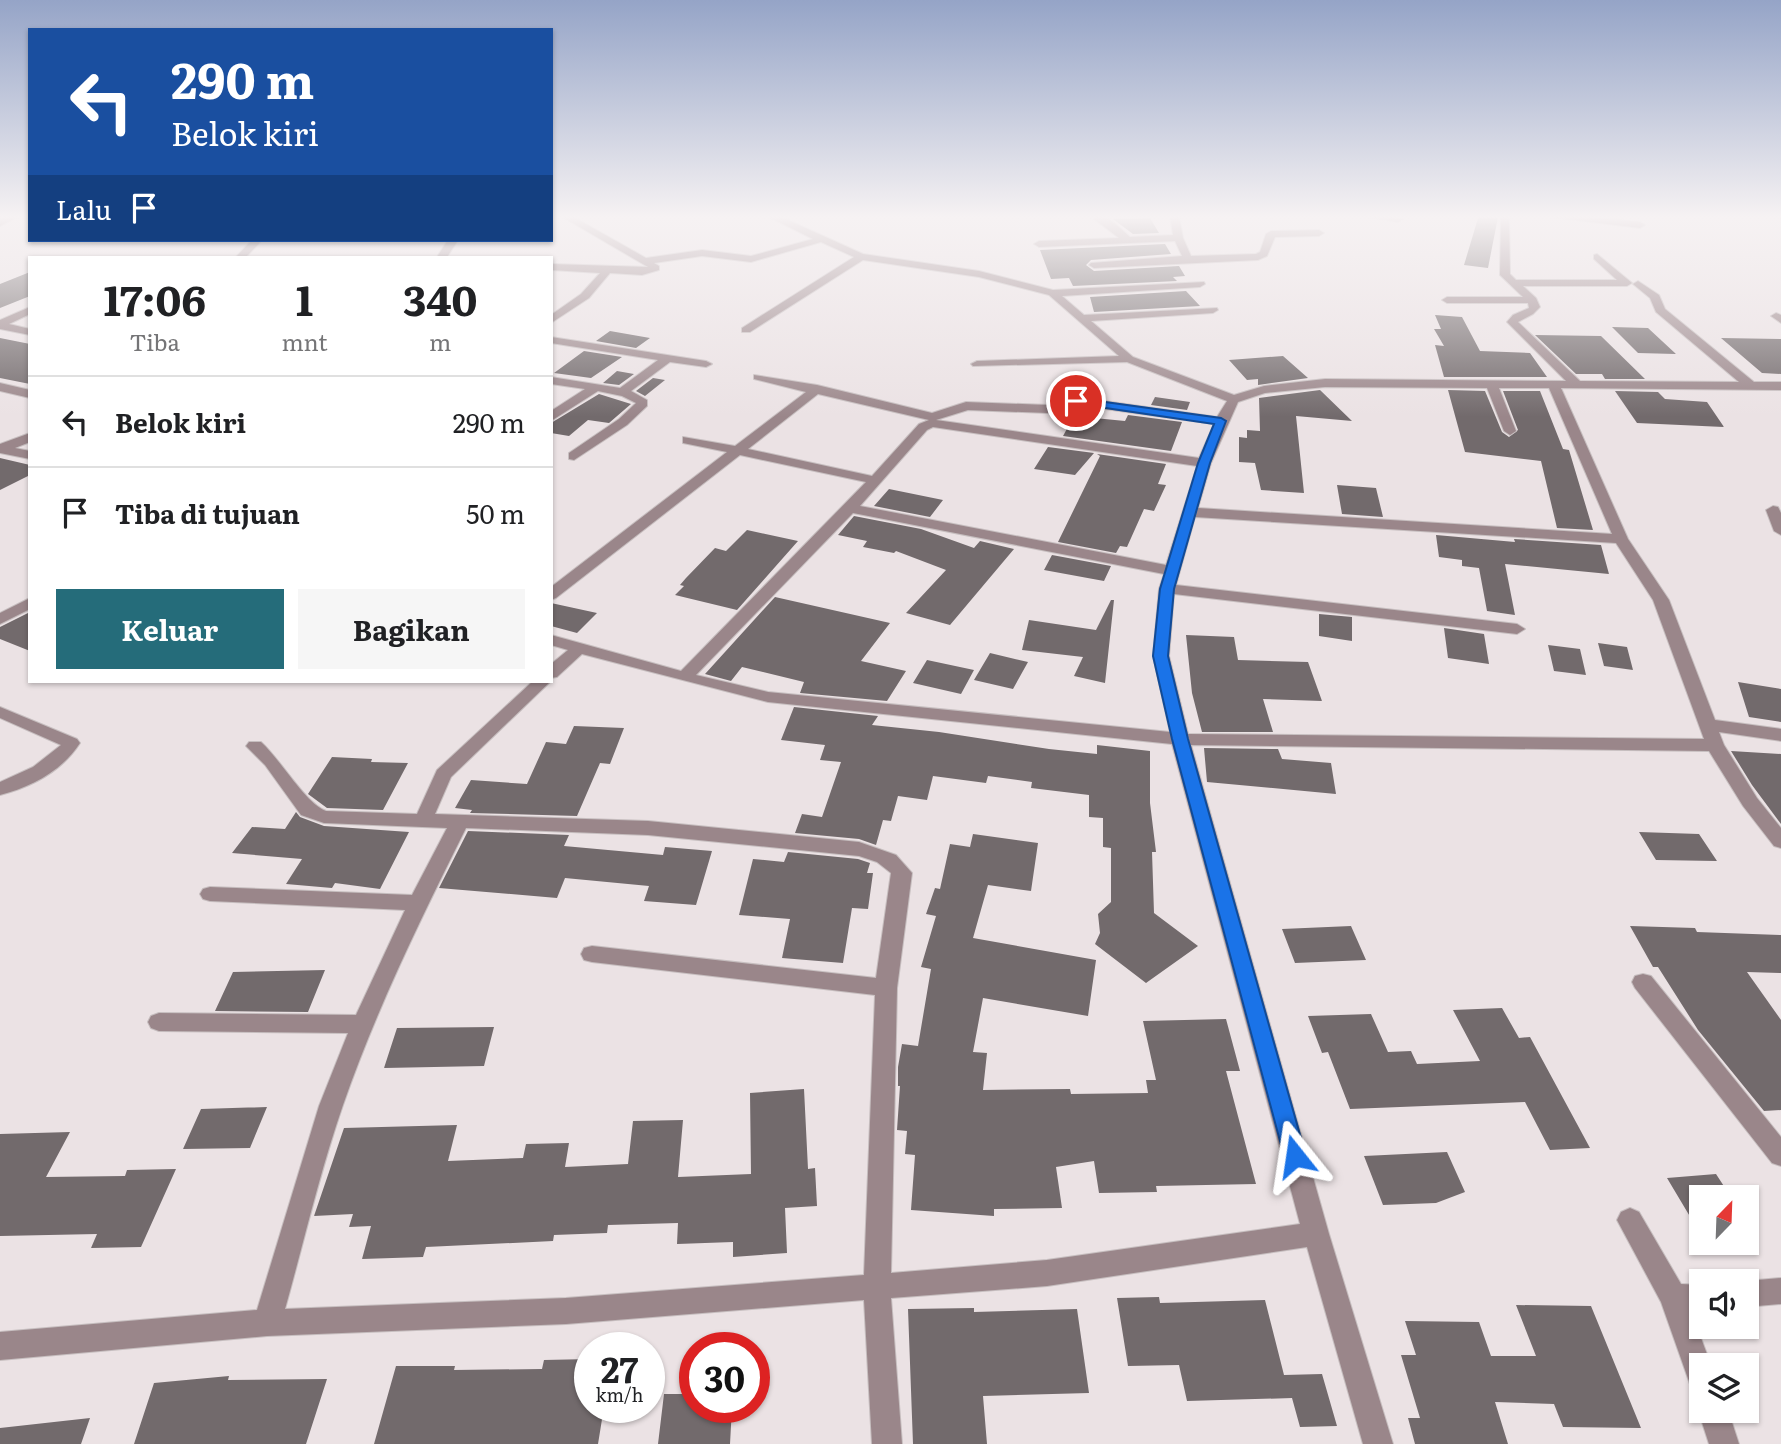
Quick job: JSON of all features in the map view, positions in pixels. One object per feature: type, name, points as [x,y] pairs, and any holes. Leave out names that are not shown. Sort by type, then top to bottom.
[{"type":"street","points":[[553,319],[585,296],[597,282]]},
{"type":"street","points":[[746,330],[821,282]]},
{"type":"street","points":[[1012,282],[1053,293],[1129,359],[1191,385],[1234,399],[1264,390],[1325,383],[1781,386]]},
{"type":"street","points":[[1053,293],[1085,282]]},
{"type":"street","points":[[1177,282],[1200,284]]},
{"type":"street","points":[[1512,283],[1583,282]]},
{"type":"street","points":[[1512,283],[1532,299],[1535,307],[1512,322],[1542,347],[1577,385]]},
{"type":"street","points":[[1638,284],[1655,297],[1660,310],[1750,385]]},
{"type":"street","points":[[1447,300],[1532,299]]},
{"type":"street","points":[[1084,318],[1213,310]]},
{"type":"street","points":[[28,311],[3,323],[4,327],[28,332]]},
{"type":"street","points":[[553,340],[706,364]]},
{"type":"street","points":[[621,393],[668,358]]},
{"type":"street","points":[[977,364],[1129,359]]},
{"type":"street","points":[[758,377],[932,416],[988,405],[1048,409],[1076,401],[1221,421]]},
{"type":"street","points":[[553,380],[638,397],[643,403],[574,456]]},
{"type":"street","points":[[1492,385],[1510,431]]},
{"type":"street","points":[[1554,386],[1621,540],[1661,600],[1715,746],[1749,802],[1781,841]]},
{"type":"street","points":[[0,387],[28,394]]},
{"type":"street","points":[[553,416],[594,388]]},
{"type":"street","points":[[553,593],[817,389]]},
{"type":"street","points":[[1234,399],[1221,421],[1204,463],[1172,571],[1167,589],[1161,656],[1180,739],[1316,1234],[1378,1444]]},
{"type":"street","points":[[944,423],[955,410]]},
{"type":"street","points":[[684,677],[850,508],[923,427],[932,423],[1204,463]]},
{"type":"street","points":[[0,448],[28,438]]},
{"type":"street","points":[[688,440],[874,480]]},
{"type":"street","points":[[0,448],[28,455]]},
{"type":"street","points":[[850,508],[1172,571]]},
{"type":"street","points":[[1773,510],[1781,531]]},
{"type":"street","points":[[1189,512],[1621,540]]},
{"type":"street","points":[[1167,589],[1517,629]]},
{"type":"street","points":[[0,619],[28,604]]},
{"type":"street","points":[[553,641],[684,677],[782,698],[1180,739],[1715,746]]},
{"type":"street","points":[[553,671],[579,648]]},
{"type":"street","points":[[423,821],[443,774],[541,683]]},
{"type":"street","points":[[0,712],[71,743],[67,750],[41,771],[0,789]]},
{"type":"street","points":[[1709,725],[1781,735]]},
{"type":"street","points":[[255,746],[271,761],[308,811],[324,817],[648,828],[859,849],[897,864],[902,873],[886,988],[877,1286],[887,1444]]},
{"type":"street","points":[[267,1323],[331,1106],[363,1024],[418,903],[460,821]]},
{"type":"street","points":[[210,894],[418,903]]},
{"type":"street","points":[[592,954],[886,988]]},
{"type":"street","points":[[1643,982],[1781,1155]]},
{"type":"street","points":[[159,1022],[363,1024]]},
{"type":"street","points":[[1630,1220],[1655,1270],[1673,1297],[1693,1353]]},
{"type":"street","points":[[0,1346],[267,1323],[566,1311],[1047,1273],[1316,1234]]},
{"type":"street","points":[[1759,1293],[1781,1291]]},
{"type":"street","points":[[1673,1297],[1689,1298]]},
{"type":"street","points":[[1717,1423],[1724,1444]]},
{"type":"building","points":[[28,282],[28,297],[0,308],[0,284]]},
{"type":"building","points":[[1071,282],[1148,282],[1073,286]]},
{"type":"building","points":[[1186,291],[1200,306],[1094,312],[1090,297]]},
{"type":"building","points":[[1435,315],[1462,317],[1480,351],[1530,353],[1547,377],[1444,377],[1435,345],[1444,346],[1434,329],[1441,329]]},
{"type":"building","points":[[1612,327],[1648,328],[1676,354],[1638,353]]},
{"type":"building","points":[[610,331],[650,338],[636,348],[596,341]]},
{"type":"building","points":[[1535,335],[1601,336],[1645,379],[1605,379],[1602,374],[1576,374]]},
{"type":"building","points":[[0,338],[28,344],[28,384],[0,378]]},
{"type":"building","points":[[1721,338],[1781,339],[1781,374],[1762,373]]},
{"type":"building","points":[[584,351],[622,357],[591,378],[554,373]]},
{"type":"building","points":[[1283,356],[1308,378],[1258,385],[1258,379],[1247,380],[1229,360]]},
{"type":"building","points":[[617,371],[634,374],[619,385],[603,383]]},
{"type":"building","points":[[653,378],[665,380],[645,396],[636,391]]},
{"type":"building","points":[[1320,390],[1352,421],[1296,416],[1304,493],[1261,490],[1255,463],[1239,462],[1239,437],[1247,438],[1247,430],[1260,431],[1259,398]]},
{"type":"building","points":[[1448,390],[1485,391],[1502,432],[1509,437],[1518,430],[1503,391],[1540,391],[1563,449],[1569,450],[1593,530],[1557,528],[1541,461],[1465,452]]},
{"type":"building","points":[[1615,391],[1658,392],[1665,399],[1707,402],[1724,427],[1637,423]]},
{"type":"building","points":[[599,394],[631,404],[609,423],[588,420],[569,436],[553,433],[553,422]]},
{"type":"building","points":[[1155,397],[1190,402],[1187,410],[1151,405]]},
{"type":"building","points":[[1128,415],[1182,422],[1171,451],[1063,436],[1074,416],[1125,421]]},
{"type":"building","points":[[1048,447],[1094,453],[1075,475],[1034,469]]},
{"type":"building","points":[[1097,454],[1166,464],[1158,484],[1166,485],[1154,511],[1144,509],[1127,547],[1120,546],[1116,553],[1058,542],[1100,456]]},
{"type":"building","points":[[0,458],[28,465],[28,476],[0,490]]},
{"type":"building","points":[[1337,485],[1376,488],[1383,517],[1342,514]]},
{"type":"building","points":[[889,489],[943,500],[930,517],[874,506]]},
{"type":"building","points":[[854,516],[921,529],[974,548],[980,541],[1014,549],[950,625],[906,613],[946,570],[896,551],[894,553],[863,547],[867,541],[838,535]]},
{"type":"building","points":[[747,530],[798,541],[737,610],[675,595],[684,586],[680,585],[715,548],[726,551]]},
{"type":"building","points":[[1436,535],[1515,542],[1514,539],[1601,545],[1609,574],[1505,564],[1515,615],[1487,611],[1479,568],[1462,566],[1462,560],[1439,557]]},
{"type":"building","points":[[1052,555],[1111,566],[1104,581],[1044,570]]},
{"type":"building","points":[[775,597],[890,623],[861,661],[906,671],[887,701],[800,693],[804,682],[742,667],[731,681],[705,674]]},
{"type":"building","points":[[1111,600],[1114,600],[1105,683],[1074,676],[1083,657],[1022,650],[1029,620],[1096,630]]},
{"type":"building","points":[[553,603],[597,613],[577,633],[553,627]]},
{"type":"building","points":[[28,613],[28,650],[0,639],[0,627]]},
{"type":"building","points":[[1319,614],[1352,617],[1352,641],[1319,636]]},
{"type":"building","points":[[1444,628],[1484,634],[1489,664],[1448,658]]},
{"type":"building","points":[[1186,635],[1234,637],[1238,660],[1308,662],[1322,701],[1263,699],[1273,732],[1202,732],[1192,693]]},
{"type":"building","points":[[1598,643],[1627,647],[1633,670],[1604,666]]},
{"type":"building","points":[[1548,645],[1580,649],[1586,675],[1554,671]]},
{"type":"building","points":[[990,653],[1028,662],[1013,689],[974,680]]},
{"type":"building","points":[[927,660],[974,670],[961,694],[913,683]]},
{"type":"building","points":[[1738,682],[1781,689],[1781,722],[1749,717]]},
{"type":"building","points":[[794,707],[878,716],[872,725],[1049,749],[1097,754],[1097,745],[1150,751],[1150,803],[1156,852],[1152,852],[1154,913],[1198,946],[1146,983],[1095,944],[1100,933],[1098,914],[1111,902],[1111,848],[1103,847],[1103,818],[1089,817],[1089,795],[1031,788],[1032,782],[988,776],[986,783],[933,776],[927,800],[898,796],[891,821],[883,820],[876,845],[859,839],[795,833],[802,814],[822,817],[841,762],[820,760],[825,745],[781,740]]},
{"type":"building","points":[[574,726],[624,728],[610,764],[600,763],[577,816],[470,813],[472,810],[455,808],[471,780],[527,784],[546,742],[566,744]]},
{"type":"building","points":[[1204,748],[1278,749],[1282,759],[1331,763],[1336,794],[1207,782]]},
{"type":"building","points":[[1731,751],[1781,754],[1781,824],[1752,785]]},
{"type":"building","points":[[332,757],[408,763],[383,810],[327,808],[308,794]]},
{"type":"building","points":[[296,812],[300,817],[324,826],[409,832],[380,889],[335,883],[332,888],[286,884],[302,859],[232,853],[252,827],[285,829]]},
{"type":"building","points":[[468,831],[569,835],[564,846],[663,855],[665,847],[712,851],[696,905],[644,901],[649,886],[565,878],[557,898],[439,888]]},
{"type":"building","points":[[1639,832],[1699,834],[1717,861],[1656,860]]},
{"type":"building","points":[[973,834],[1038,843],[1031,891],[988,885],[973,938],[1096,960],[1088,1016],[983,998],[973,1052],[987,1053],[983,1090],[1070,1089],[1071,1094],[1148,1093],[1146,1080],[1156,1080],[1143,1021],[1226,1019],[1240,1071],[1226,1071],[1256,1184],[1156,1186],[1157,1192],[1099,1193],[1094,1161],[1056,1167],[1062,1208],[994,1209],[994,1216],[911,1210],[915,1155],[905,1154],[907,1131],[897,1130],[900,1086],[898,1067],[902,1044],[918,1046],[931,969],[921,967],[936,916],[926,914],[935,888],[940,889],[950,844],[970,847]]},
{"type":"building","points":[[788,852],[858,859],[870,863],[867,873],[873,873],[868,909],[852,908],[843,963],[782,958],[790,919],[739,915],[753,859],[784,862]]},
{"type":"building","points":[[1351,926],[1366,960],[1295,963],[1282,929]]},
{"type":"building","points":[[1630,926],[1781,935],[1781,973],[1747,972],[1781,1020],[1781,1110],[1764,1111],[1698,1030],[1658,967],[1653,967]]},
{"type":"building","points":[[325,970],[308,1012],[215,1011],[233,972]]},
{"type":"building","points":[[1502,1008],[1519,1038],[1530,1037],[1590,1148],[1550,1150],[1525,1102],[1350,1109],[1328,1052],[1322,1053],[1308,1016],[1371,1014],[1388,1052],[1411,1051],[1417,1064],[1480,1061],[1453,1010]]},
{"type":"building","points":[[494,1027],[484,1066],[384,1068],[397,1028]]},
{"type":"building","points":[[804,1089],[808,1169],[815,1168],[817,1206],[785,1208],[787,1253],[733,1257],[733,1242],[677,1244],[678,1223],[608,1225],[607,1233],[554,1235],[553,1241],[426,1247],[423,1257],[362,1259],[371,1226],[349,1227],[353,1214],[314,1216],[344,1128],[457,1125],[448,1161],[523,1158],[526,1144],[569,1143],[565,1167],[628,1164],[633,1121],[683,1120],[678,1177],[751,1174],[750,1093]]},
{"type":"building","points":[[267,1107],[250,1148],[183,1149],[201,1109]]},
{"type":"building","points":[[70,1132],[46,1177],[125,1176],[127,1170],[176,1169],[141,1247],[91,1248],[97,1234],[0,1236],[0,1134]]},
{"type":"building","points":[[1447,1152],[1465,1192],[1436,1203],[1383,1205],[1364,1156]]},
{"type":"building","points":[[1716,1174],[1723,1185],[1689,1185],[1689,1215],[1667,1178]]},
{"type":"building","points":[[1159,1297],[1160,1303],[1265,1300],[1284,1375],[1322,1374],[1337,1426],[1300,1427],[1292,1398],[1187,1401],[1179,1365],[1128,1366],[1117,1298]]},
{"type":"building","points":[[1516,1305],[1591,1306],[1641,1428],[1563,1427],[1554,1404],[1495,1402],[1508,1444],[1415,1444],[1408,1418],[1420,1418],[1401,1355],[1416,1355],[1405,1321],[1479,1322],[1491,1356],[1536,1356]]},
{"type":"building","points":[[974,1308],[974,1312],[1077,1309],[1089,1393],[983,1396],[987,1444],[913,1444],[908,1309]]},
{"type":"building","points":[[574,1359],[574,1423],[601,1423],[598,1444],[374,1444],[396,1366],[455,1366],[454,1370],[542,1369],[544,1360]]},
{"type":"building","points":[[229,1376],[228,1380],[327,1379],[306,1444],[134,1444],[154,1383]]},
{"type":"building","points":[[665,1394],[679,1394],[679,1423],[731,1423],[730,1444],[658,1444],[661,1423],[665,1423]]},
{"type":"building","points":[[90,1418],[81,1444],[0,1444],[0,1428]]},
{"type":"route","points":[[1076,401],[1221,421],[1204,463],[1167,589],[1161,656],[1180,739],[1295,1156]]}]
